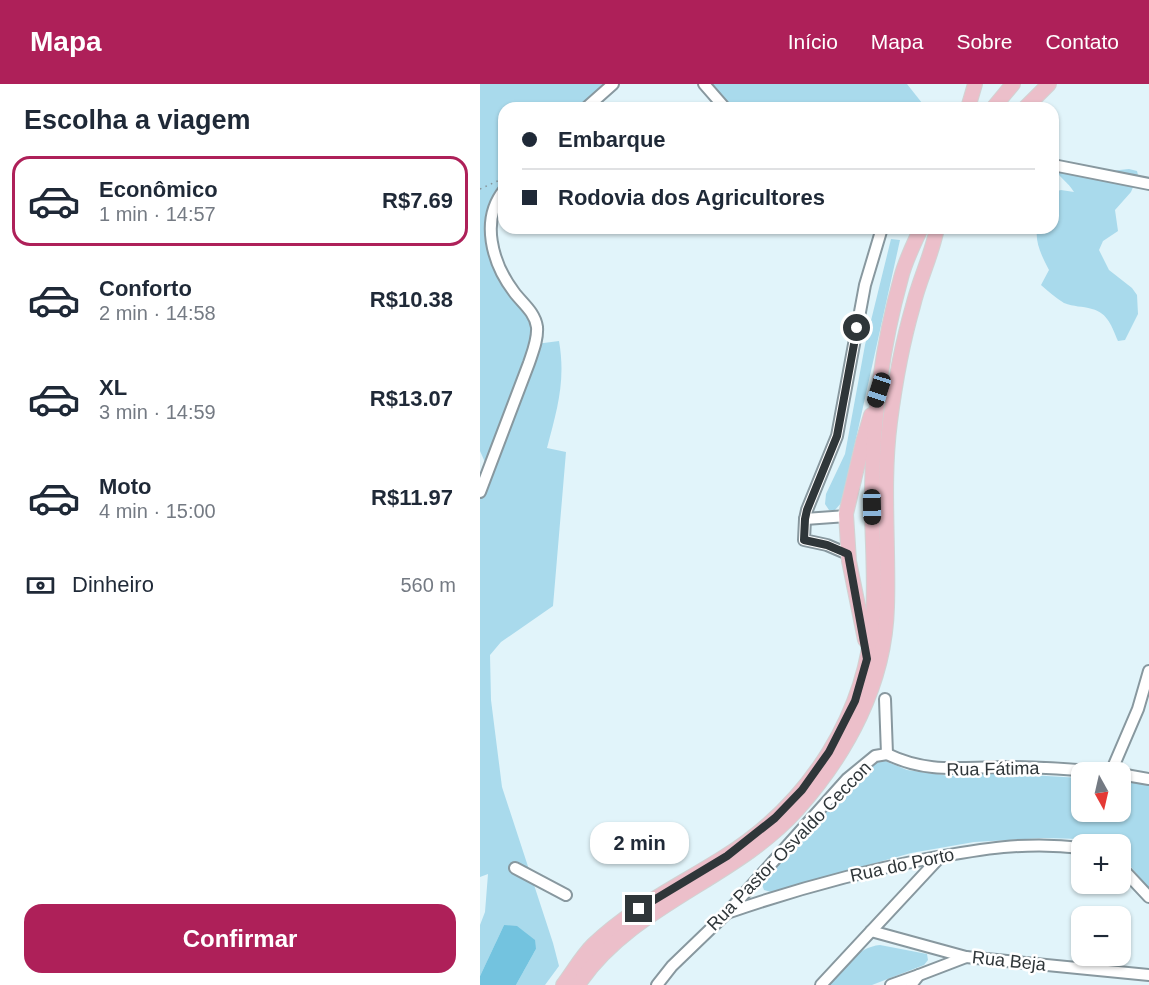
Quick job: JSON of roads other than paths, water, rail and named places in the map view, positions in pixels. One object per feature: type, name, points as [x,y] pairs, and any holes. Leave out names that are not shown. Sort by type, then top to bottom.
[{"type":"main road","points":[[970,102],[975,84]]},
{"type":"main road","points":[[998,102],[1013,84]]},
{"type":"main road","points":[[1031,102],[1049,84]]},
{"type":"main road","points":[[563,985],[592,946],[609,932],[650,902],[727,856],[775,818],[802,790],[829,752],[851,710],[867,659],[873,616],[872,488],[879,390],[901,276],[918,234]]},
{"type":"main road","points":[[578,985],[602,956],[622,937],[668,902],[715,875],[760,843],[795,812],[820,782],[854,729],[876,680],[887,610],[885,474],[896,377],[912,307],[937,234]]},
{"type":"main road","points":[[867,659],[848,554],[847,516],[863,442],[879,390]]},
{"type":"street","points":[[593,102],[613,84]]},
{"type":"street","points":[[704,84],[720,102]]},
{"type":"street","points":[[1059,166],[1149,184]]},
{"type":"street","points":[[480,492],[536,344],[537,330],[528,307],[514,293],[504,278],[492,246],[492,210],[498,199]]},
{"type":"street","points":[[848,554],[827,545],[804,540],[805,519],[837,436],[865,285],[880,234]]},
{"type":"street","points":[[805,519],[847,516]]},
{"type":"street","points":[[1115,762],[1138,709],[1149,671]]},
{"type":"street","name":"Rua Pastor Osvaldo Ceccon","points":[[657,985],[672,966],[727,913],[847,780],[875,756],[887,754],[885,699]]},
{"type":"street","name":"Rua Fátima","points":[[887,754],[917,766],[939,770],[1034,767],[1071,770]]},
{"type":"street","points":[[1131,776],[1149,779]]},
{"type":"street","name":"Rua do Porto","points":[[727,913],[806,887],[940,856],[1010,845],[1071,848]]},
{"type":"street","points":[[821,985],[940,856]]},
{"type":"street","points":[[515,868],[566,895]]},
{"type":"street","points":[[1131,878],[1149,897]]},
{"type":"street","name":"Rua Beja","points":[[871,931],[966,957],[1149,975]]},
{"type":"street","points":[[891,985],[966,957]]},
{"type":"street","points":[[911,985],[919,975]]}]
